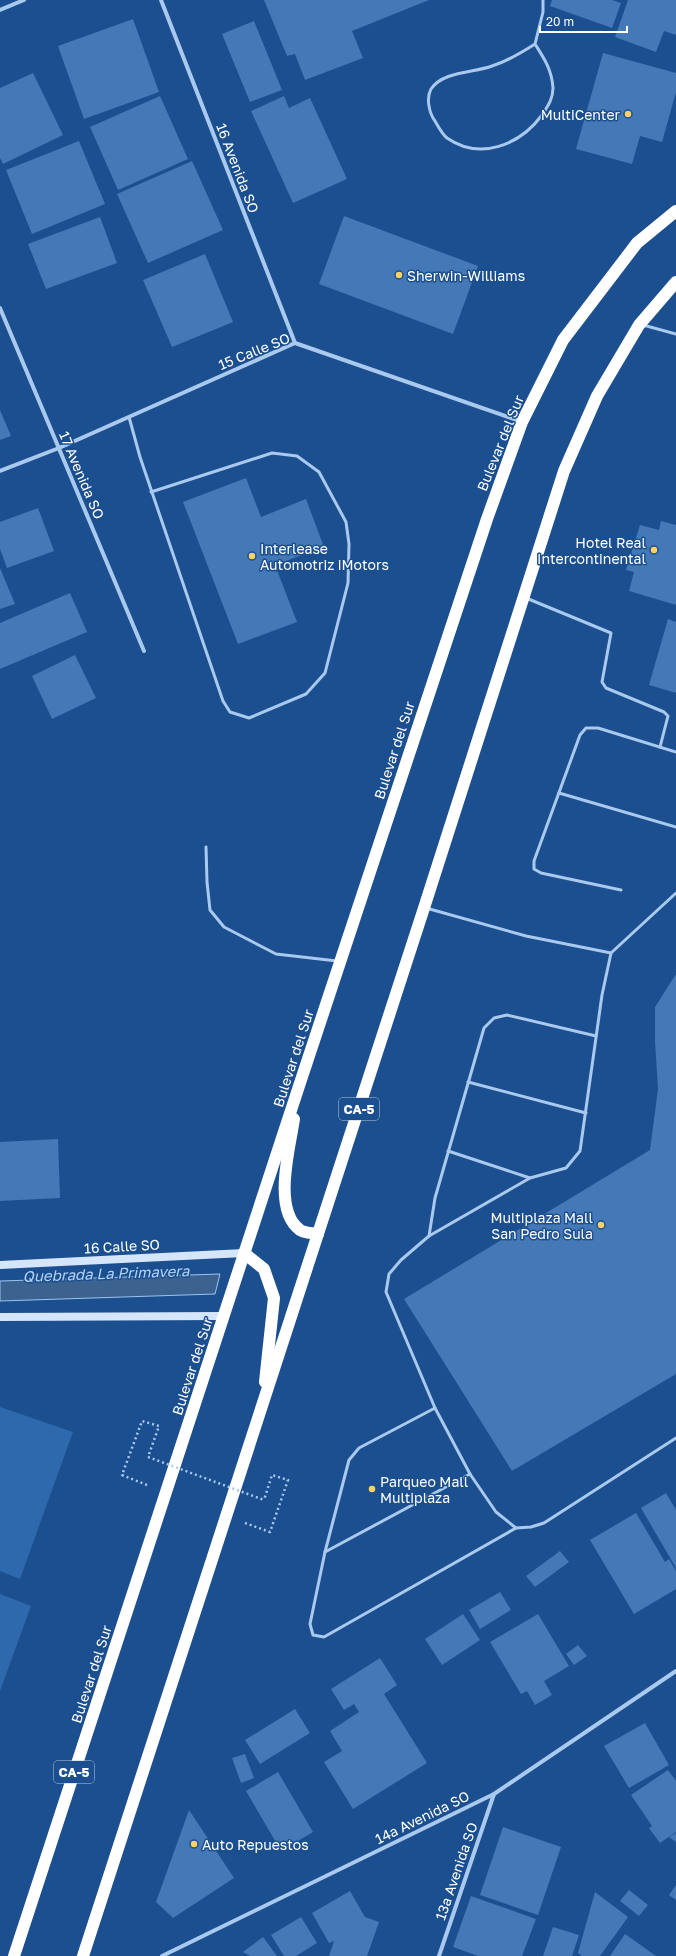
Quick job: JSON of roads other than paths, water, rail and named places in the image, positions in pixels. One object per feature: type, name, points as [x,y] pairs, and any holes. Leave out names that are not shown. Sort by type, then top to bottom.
[{"type":"highway","name":"Bulevar del Sur","points":[[14,1956],[299,1086],[482,534],[522,422],[563,340],[637,243],[676,211]]},
{"type":"highway","name":"CA-5","points":[[83,1956],[424,908],[564,471],[597,396],[639,325],[676,282]]},
{"type":"highway","points":[[299,1086],[284,1188],[287,1214],[300,1230],[318,1234]]},
{"type":"highway","points":[[244,1253],[264,1269],[274,1298],[262,1407]]},
{"type":"street","points":[[0,10],[15,2],[24,0]]},
{"type":"street","name":"16 Avenida SO","points":[[161,0],[295,343]]},
{"type":"street","name":"17 Avenida SO","points":[[0,308],[144,651]]},
{"type":"street","name":"15 Calle SO","points":[[0,471],[59,448],[295,343],[522,422]]},
{"type":"street","name":"16 Calle SO","points":[[0,1265],[244,1253]]},
{"type":"street","points":[[0,1318],[224,1316]]},
{"type":"street","name":"14a Avenida SO","points":[[162,1956],[494,1794],[676,1671]]},
{"type":"street","name":"13a Avenida SO","points":[[439,1956],[494,1794]]},
{"type":"lane","points":[[535,44],[550,68],[553,88],[551,102],[534,126],[505,145],[489,150],[465,147],[446,137],[432,117],[428,101],[431,89],[443,78],[491,67],[518,55],[535,44],[543,12],[543,0]]},
{"type":"lane","points":[[639,325],[676,334]]},
{"type":"lane","points":[[129,417],[151,492],[223,701],[230,712],[249,718],[306,694],[325,673],[348,583],[349,544],[346,522],[319,472],[297,456],[272,453],[151,492]]},
{"type":"lane","points":[[524,598],[611,633],[602,682],[606,688],[664,712],[668,716],[660,747]]},
{"type":"lane","points":[[621,890],[540,873],[534,869],[534,861],[580,735],[586,728],[598,728],[676,752]]},
{"type":"lane","points":[[559,794],[676,827]]},
{"type":"lane","points":[[206,847],[207,882],[210,910],[224,927],[276,954],[341,961]]},
{"type":"lane","points":[[516,1528],[496,1512],[470,1474],[435,1408],[386,1292],[389,1274],[401,1260],[429,1236],[530,1178],[566,1168],[580,1151],[602,995],[611,953],[676,893]]},
{"type":"lane","points":[[424,908],[526,936],[611,953]]},
{"type":"lane","points":[[429,1236],[435,1198],[484,1028],[494,1018],[507,1015],[596,1036]]},
{"type":"lane","points":[[468,1082],[586,1113]]},
{"type":"lane","points":[[448,1151],[530,1178]]},
{"type":"lane","points":[[435,1408],[359,1448],[349,1460],[325,1552],[310,1624],[313,1635],[324,1637],[516,1528],[531,1527],[544,1523],[676,1438]]},
{"type":"lane","points":[[325,1552],[470,1474]]},
{"type":"place","name":"MultiCenter","points":[[628,114]]},
{"type":"place","name":"Sherwin-Williams","points":[[399,275]]},
{"type":"place","name":"Hotel Real Intercontinental","points":[[654,550]]},
{"type":"place","name":"Interlease Automotriz iMotors","points":[[252,556]]},
{"type":"place","name":"Multiplaza Mall San Pedro Sula","points":[[601,1225]]},
{"type":"place","name":"Parqueo Mall Multiplaza","points":[[372,1489]]},
{"type":"place","name":"Auto Repuestos","points":[[194,1844]]},
{"type":"water label","name":"Quebrada La Primavera","points":[[106,1273]]}]
